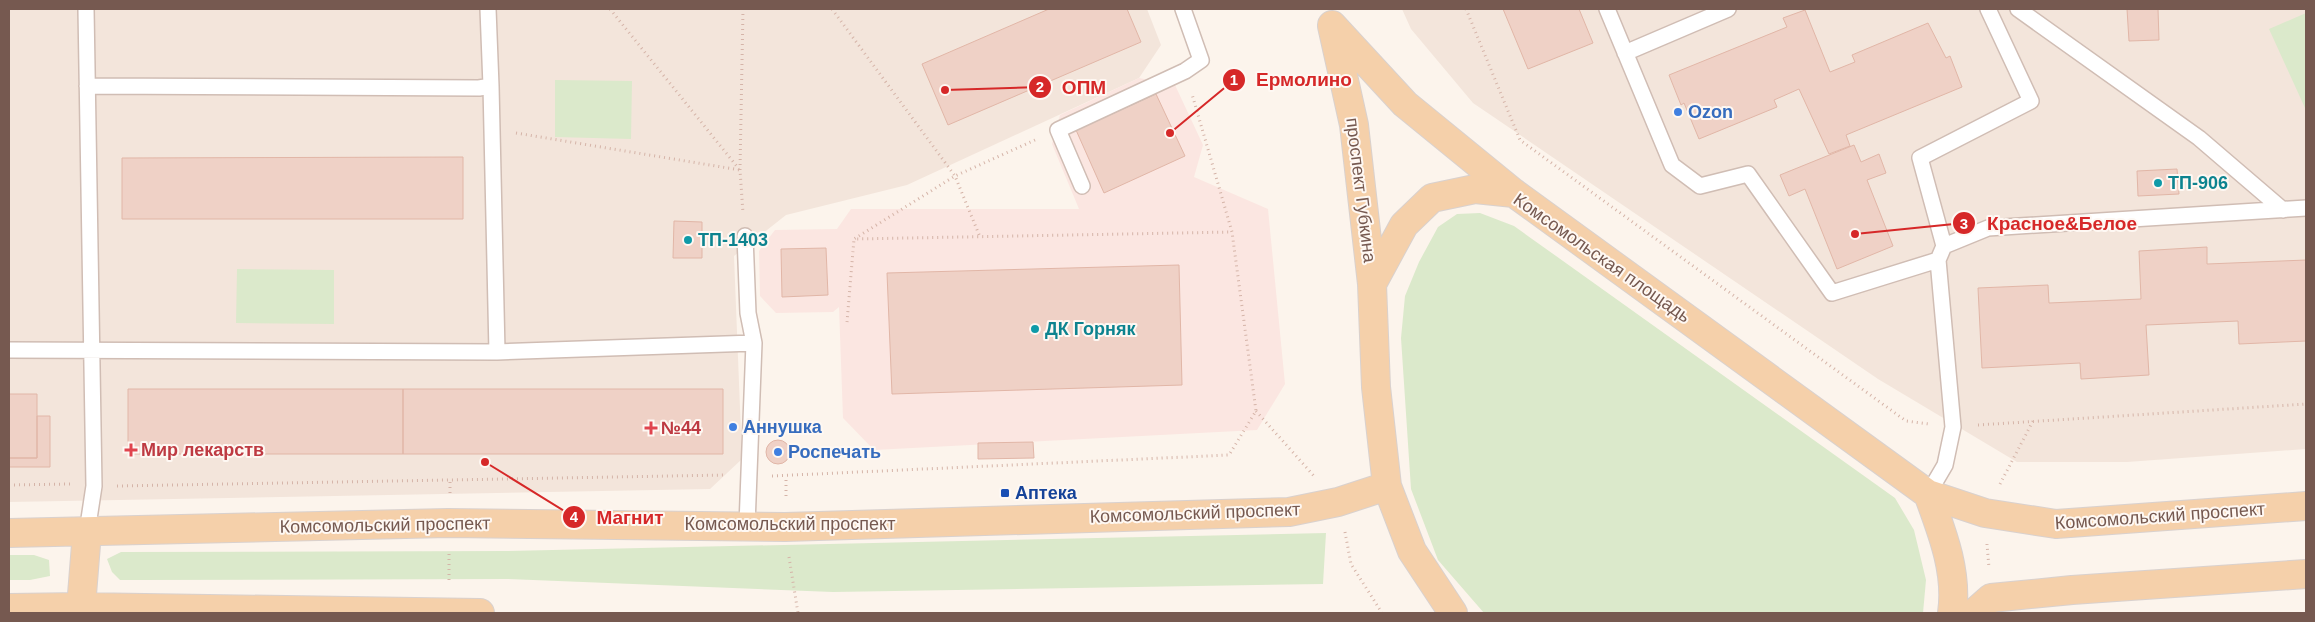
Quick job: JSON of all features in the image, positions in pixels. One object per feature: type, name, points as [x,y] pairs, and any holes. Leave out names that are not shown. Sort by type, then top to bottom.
[{"type":"main road","points":[[1329,17],[1406,104],[1514,193]]},
{"type":"main road","name":"проспект Губкина","points":[[1329,17],[1354,125],[1372,284]]},
{"type":"main road","name":"Комсомольская площадь","points":[[1372,284],[1404,225],[1432,198],[1475,189],[1514,193],[1928,494]]},
{"type":"main road","points":[[1372,284],[1376,387],[1388,486],[1412,551],[1453,613]]},
{"type":"main road","name":"Комсомольский проспект","points":[[9,533],[448,523],[747,525],[785,527],[1289,512],[1338,502],[1388,486]]},
{"type":"main road","points":[[1928,494],[1946,543],[1954,596],[1952,613]]},
{"type":"main road","name":"Комсомольский проспект","points":[[1928,494],[1985,513],[2056,524],[2306,506]]},
{"type":"main road","points":[[81,607],[87,532]]},
{"type":"main road","points":[[1974,613],[1992,598],[2072,590],[2306,574]]},
{"type":"main road","points":[[9,608],[81,607],[132,611],[480,613]]},
{"type":"lane","points":[[86,9],[94,486],[87,532]]},
{"type":"lane","points":[[488,9],[497,352]]},
{"type":"lane","points":[[1082,186],[1058,130],[1185,71],[1201,60],[1183,9]]},
{"type":"lane","points":[[1607,9],[1672,165],[1700,186],[1748,174],[1832,292],[1941,253],[1988,228],[2306,208]]},
{"type":"lane","points":[[1625,54],[1728,9]]},
{"type":"lane","points":[[1928,494],[1945,465],[1953,427],[1941,253],[1920,158],[2032,101],[1988,9]]},
{"type":"lane","points":[[2018,9],[2199,138],[2284,210]]},
{"type":"lane","points":[[87,86],[479,88],[491,86]]},
{"type":"lane","points":[[745,236],[748,313],[754,342],[747,525]]},
{"type":"lane","points":[[9,350],[497,352],[754,342]]},
{"type":"path","points":[[610,9],[740,170]]},
{"type":"path","points":[[743,9],[740,170],[745,236]]},
{"type":"path","points":[[832,9],[955,176],[980,237]]},
{"type":"path","points":[[9,485],[67,484],[94,486],[749,475],[796,476],[1229,455],[1256,411],[1232,232],[1185,71]]},
{"type":"path","points":[[490,129],[740,170]]},
{"type":"path","points":[[854,239],[955,176],[1058,130]]},
{"type":"path","points":[[854,239],[1232,232]]},
{"type":"path","points":[[847,322],[854,239]]},
{"type":"shaded area","points":[[9,9],[1147,9],[1161,45],[1139,78],[907,185],[786,215],[734,256],[742,459],[710,489],[9,502]]},
{"type":"shaded area","points":[[1402,9],[2306,9],[2306,449],[2127,462],[2017,462],[1878,379],[1473,103],[1411,29]]},
{"type":"shaded area","points":[[1139,78],[1175,85],[1203,145],[1194,177],[1268,209],[1285,384],[1257,430],[874,450],[843,418],[839,307],[833,312],[776,313],[760,296],[759,251],[775,230],[837,229],[851,209],[1079,209],[1052,144],[1060,115]]},
{"type":"green space","points":[[2306,13],[2306,107],[2305,108],[2269,29]]},
{"type":"green space","points":[[555,80],[632,81],[631,139],[555,137]]},
{"type":"green space","points":[[1480,213],[1514,226],[1895,498],[1914,530],[1926,580],[1923,613],[1484,613],[1438,560],[1411,489],[1401,338],[1405,296],[1419,262],[1438,227],[1457,214]]},
{"type":"green space","points":[[237,269],[334,270],[334,324],[236,323]]},
{"type":"green space","points":[[1326,533],[1323,584],[833,592],[508,579],[120,580],[112,572],[107,559],[121,552],[508,551]]},
{"type":"green space","points":[[9,555],[34,555],[49,560],[50,576],[30,580],[9,580]]},
{"type":"building","points":[[1049,9],[1127,9],[1141,42],[948,125],[922,64]]},
{"type":"building","points":[[1503,9],[1579,9],[1593,43],[1528,69]]},
{"type":"building","points":[[2127,9],[2158,9],[2159,40],[2129,41]]},
{"type":"building","points":[[1805,10],[1830,72],[1855,62],[1852,55],[1928,23],[1946,58],[1950,56],[1962,87],[1846,135],[1850,146],[1829,154],[1799,89],[1774,100],[1777,107],[1699,139],[1684,103],[1681,105],[1669,75],[1787,27],[1783,18]]},
{"type":"building","points":[[1156,94],[1185,156],[1104,193],[1076,130]]},
{"type":"building","points":[[1854,145],[1861,162],[1879,154],[1886,173],[1867,180],[1893,246],[1837,269],[1805,189],[1789,196],[1780,175]]},
{"type":"building","points":[[463,157],[463,219],[122,219],[122,158]]},
{"type":"building","name":"ТП-906","points":[[2177,169],[2179,194],[2138,196],[2137,171]]},
{"type":"building","name":"ТП-1403","points":[[674,221],[702,222],[702,258],[673,258]]},
{"type":"building","points":[[2207,247],[2207,264],[2306,260],[2306,341],[2239,344],[2238,321],[2146,325],[2149,375],[2081,379],[2080,363],[1982,368],[1978,288],[2048,285],[2049,303],[2141,299],[2139,251]]},
{"type":"building","points":[[826,248],[828,295],[782,297],[781,249]]},
{"type":"building","name":"ДК Горняк","points":[[1179,265],[1182,385],[892,394],[887,273]]},
{"type":"building","points":[[128,389],[403,389],[403,454],[128,454]]},
{"type":"building","points":[[403,389],[723,389],[723,454],[403,454]]},
{"type":"building","points":[[9,394],[37,394],[37,458],[9,458]]},
{"type":"building","points":[[37,416],[50,416],[50,467],[9,467],[9,458],[37,458]]},
{"type":"building","name":"Роспечать","points":[[778,440],[783,441],[789,447],[789,457],[783,463],[778,464],[773,463],[767,457],[766,452],[767,447],[773,441]]},
{"type":"building","points":[[1033,442],[1034,458],[978,459],[978,443]]},
{"type":"place","name":"ОПМ","points":[[945,90]]},
{"type":"place","name":"Ozon","points":[[1678,112]]},
{"type":"place","name":"Ермолино","points":[[1170,133]]},
{"type":"place","name":"ТП-906","points":[[2158,183]]},
{"type":"place","name":"Красное&Белое","points":[[1855,234]]},
{"type":"place","name":"ТП-1403","points":[[688,240]]},
{"type":"place","name":"ДК Горняк","points":[[1035,329]]},
{"type":"place","name":"Аннушка","points":[[733,427]]},
{"type":"place","name":"№44","points":[[651,428]]},
{"type":"place","name":"Мир лекарств","points":[[131,450]]},
{"type":"place","name":"Роспечать","points":[[778,452]]},
{"type":"place","name":"Магнит","points":[[485,462]]},
{"type":"place","name":"Аптека","points":[[1005,493]]}]
